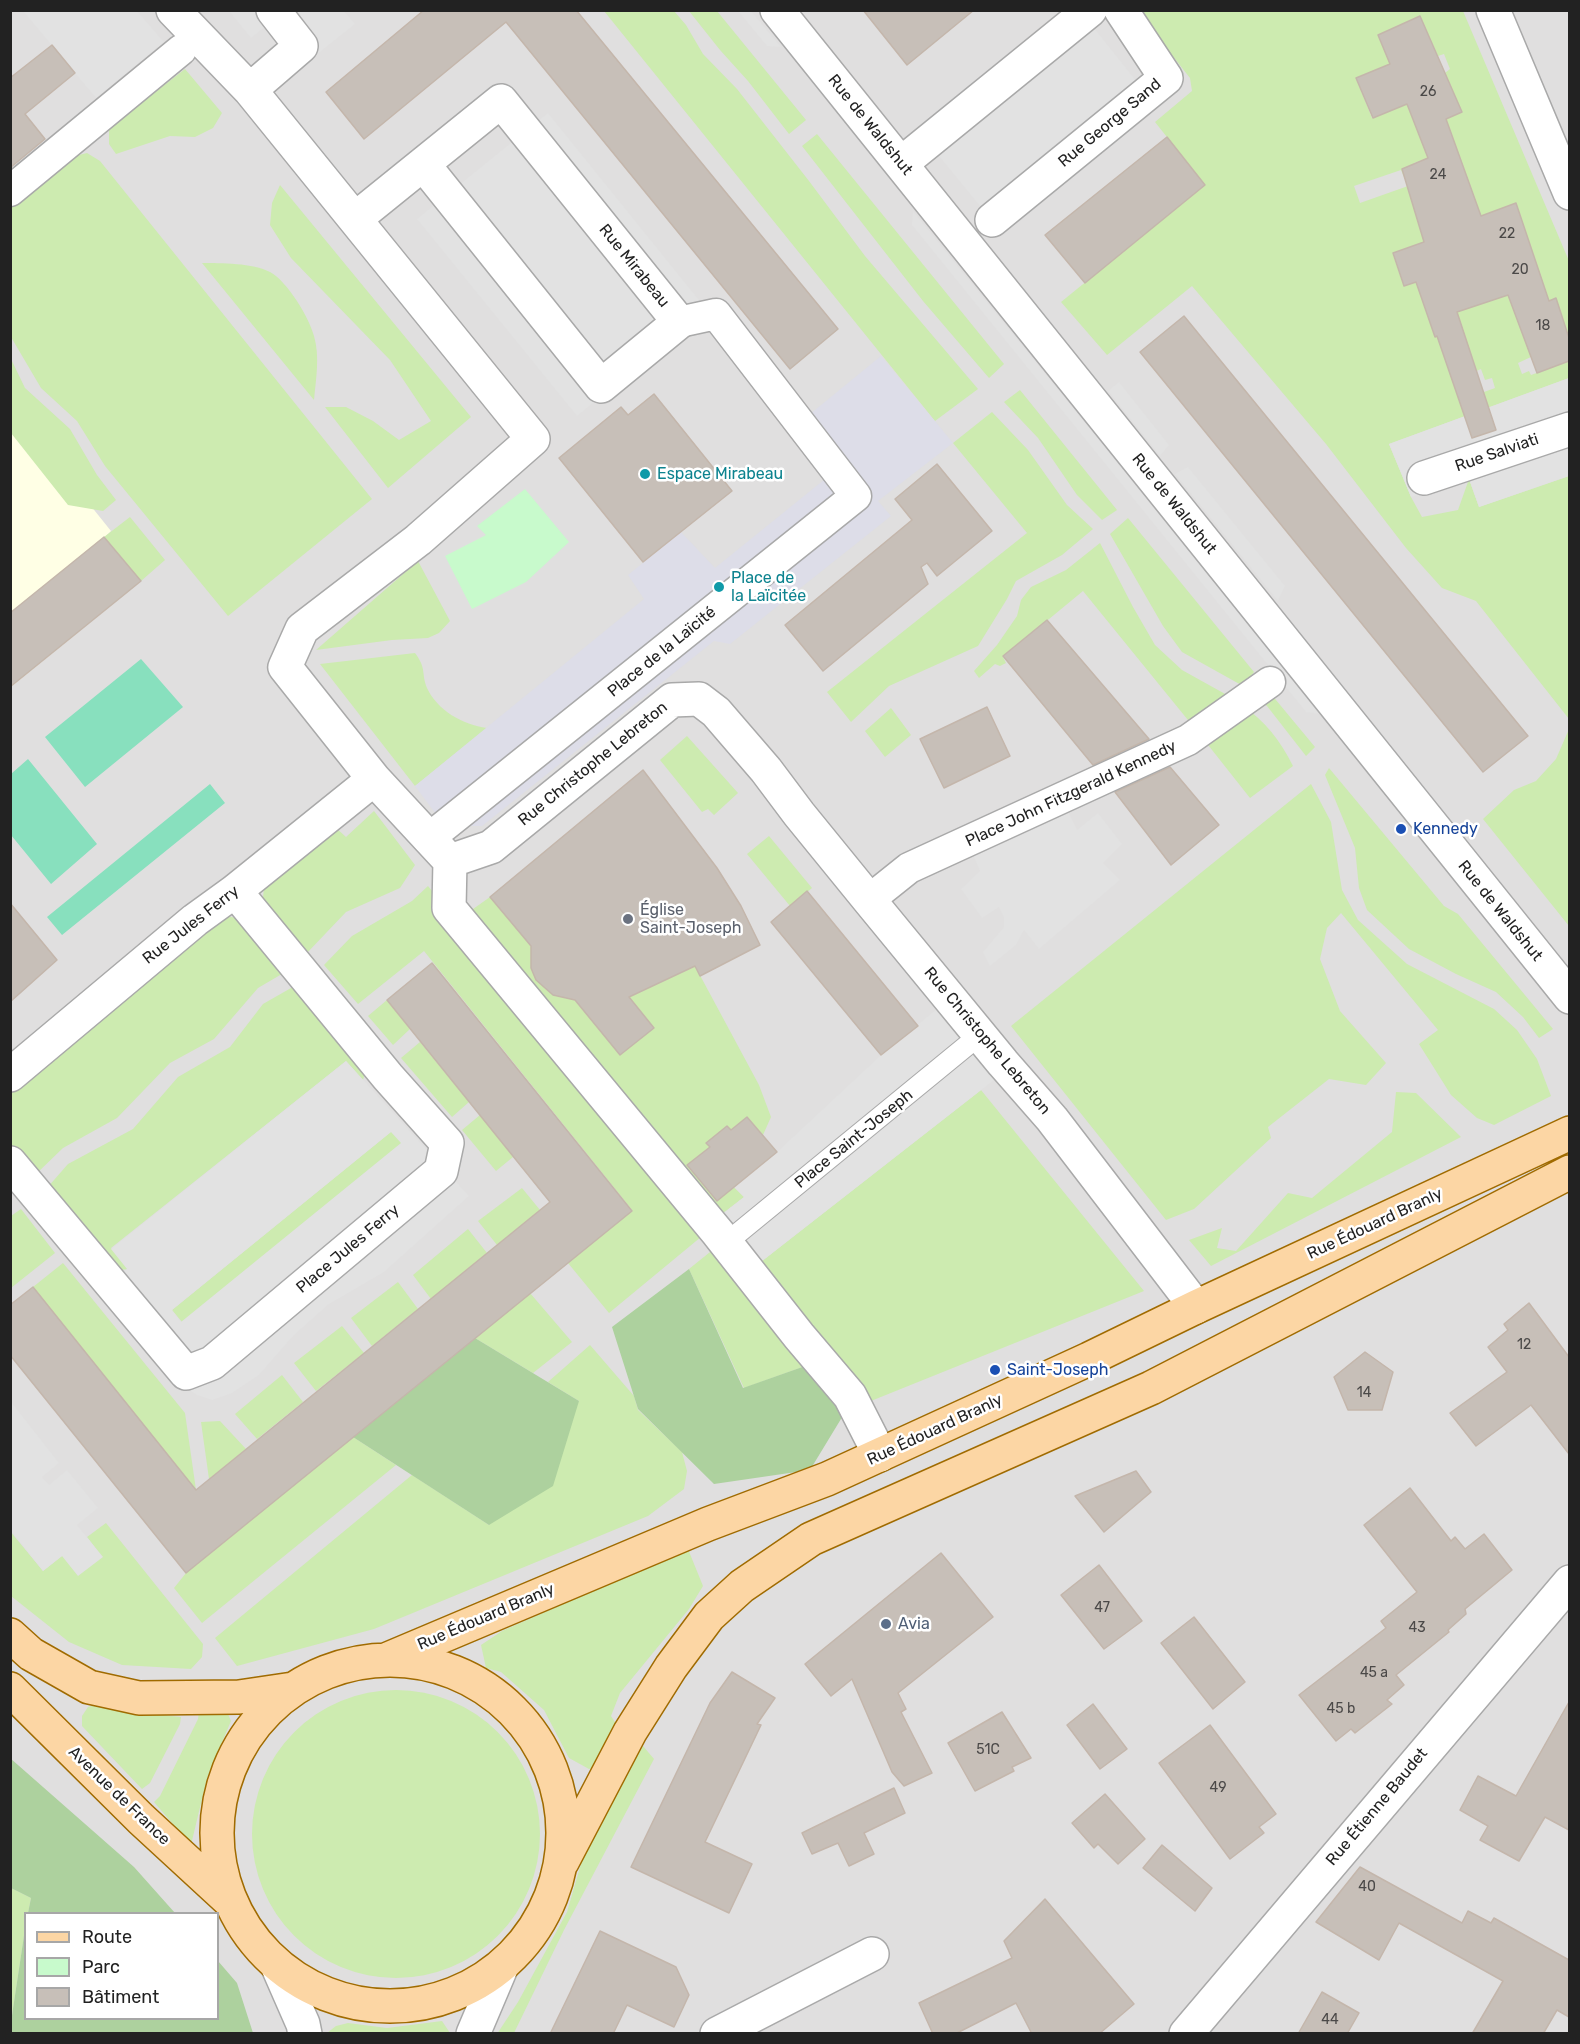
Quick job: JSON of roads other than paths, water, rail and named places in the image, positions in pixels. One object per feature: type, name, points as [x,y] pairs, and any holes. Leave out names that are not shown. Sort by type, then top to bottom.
[{"type":"main road","name":"Rue Édouard Branly","points":[[388,1659],[708,1524],[827,1479],[1089,1359],[1569,1133]]},
{"type":"main road","points":[[293,1689],[250,1730],[223,1783],[216,1843],[230,1901],[250,1937],[278,1967],[330,1997],[389,2008],[448,1998],[501,1968],[541,1921],[562,1862],[630,1732],[671,1667],[710,1616],[742,1586],[811,1539],[1151,1388],[1569,1173]]},
{"type":"main road","points":[[10,1635],[31,1654],[89,1687],[139,1698],[239,1697],[293,1689],[339,1667],[388,1659],[448,1668],[501,1698],[540,1744],[561,1801],[562,1862]]},
{"type":"main road","name":"Avenue de France","points":[[10,1689],[133,1811],[230,1901]]},
{"type":"street","points":[[173,10],[250,90],[533,439],[418,540],[302,629],[285,667],[374,779],[439,850],[450,908],[850,1396],[880,1455]]},
{"type":"street","points":[[250,90],[302,46],[273,10]]},
{"type":"street","name":"Rue de Waldshut","points":[[777,10],[1569,997]]},
{"type":"street","points":[[900,162],[913,154],[1090,10]]},
{"type":"street","name":"Rue George Sand","points":[[992,220],[1166,78],[1121,10]]},
{"type":"street","points":[[1493,10],[1569,193]]},
{"type":"street","points":[[10,190],[182,50]]},
{"type":"street","name":"Rue Mirabeau","points":[[355,219],[423,164],[501,101],[680,322],[601,386],[423,164]]},
{"type":"street","name":"Place de la Laïcité","points":[[439,850],[856,496],[716,314],[680,322]]},
{"type":"street","name":"Rue Salviati","points":[[1424,478],[1569,429]]},
{"type":"street","name":"Place John Fitzgerald Kennedy","points":[[869,900],[909,868],[1188,740],[1270,682]]},
{"type":"street","name":"Rue Christophe Lebreton","points":[[439,850],[491,847],[672,700],[699,699],[716,712],[766,770],[799,814],[1101,1182],[1196,1307]]},
{"type":"street","name":"Rue Jules Ferry","points":[[10,1075],[195,920],[235,891],[374,779]]},
{"type":"street","name":"Place Jules Ferry","points":[[10,1163],[186,1373],[212,1363],[441,1171],[447,1143],[388,1077],[235,891]]},
{"type":"street","name":"Rue Étienne Baudet","points":[[1185,2034],[1569,1582]]},
{"type":"street","points":[[717,2034],[872,1954]]},
{"type":"street","points":[[278,1967],[303,2024],[305,2034]]},
{"type":"street","points":[[473,2034],[501,1968]]},
{"type":"lane","name":"Place Saint-Joseph","points":[[726,1243],[981,1034]]},
{"type":"place","name":"Espace Mirabeau","points":[[645,474]]},
{"type":"place","name":"Place de la Laïcitée","points":[[719,587]]},
{"type":"place","name":"Kennedy","points":[[1401,829]]},
{"type":"place","name":"Église Saint-Joseph","points":[[628,919]]},
{"type":"place","name":"Saint-Joseph","points":[[995,1370]]},
{"type":"place","name":"Avia","points":[[886,1624]]}]
